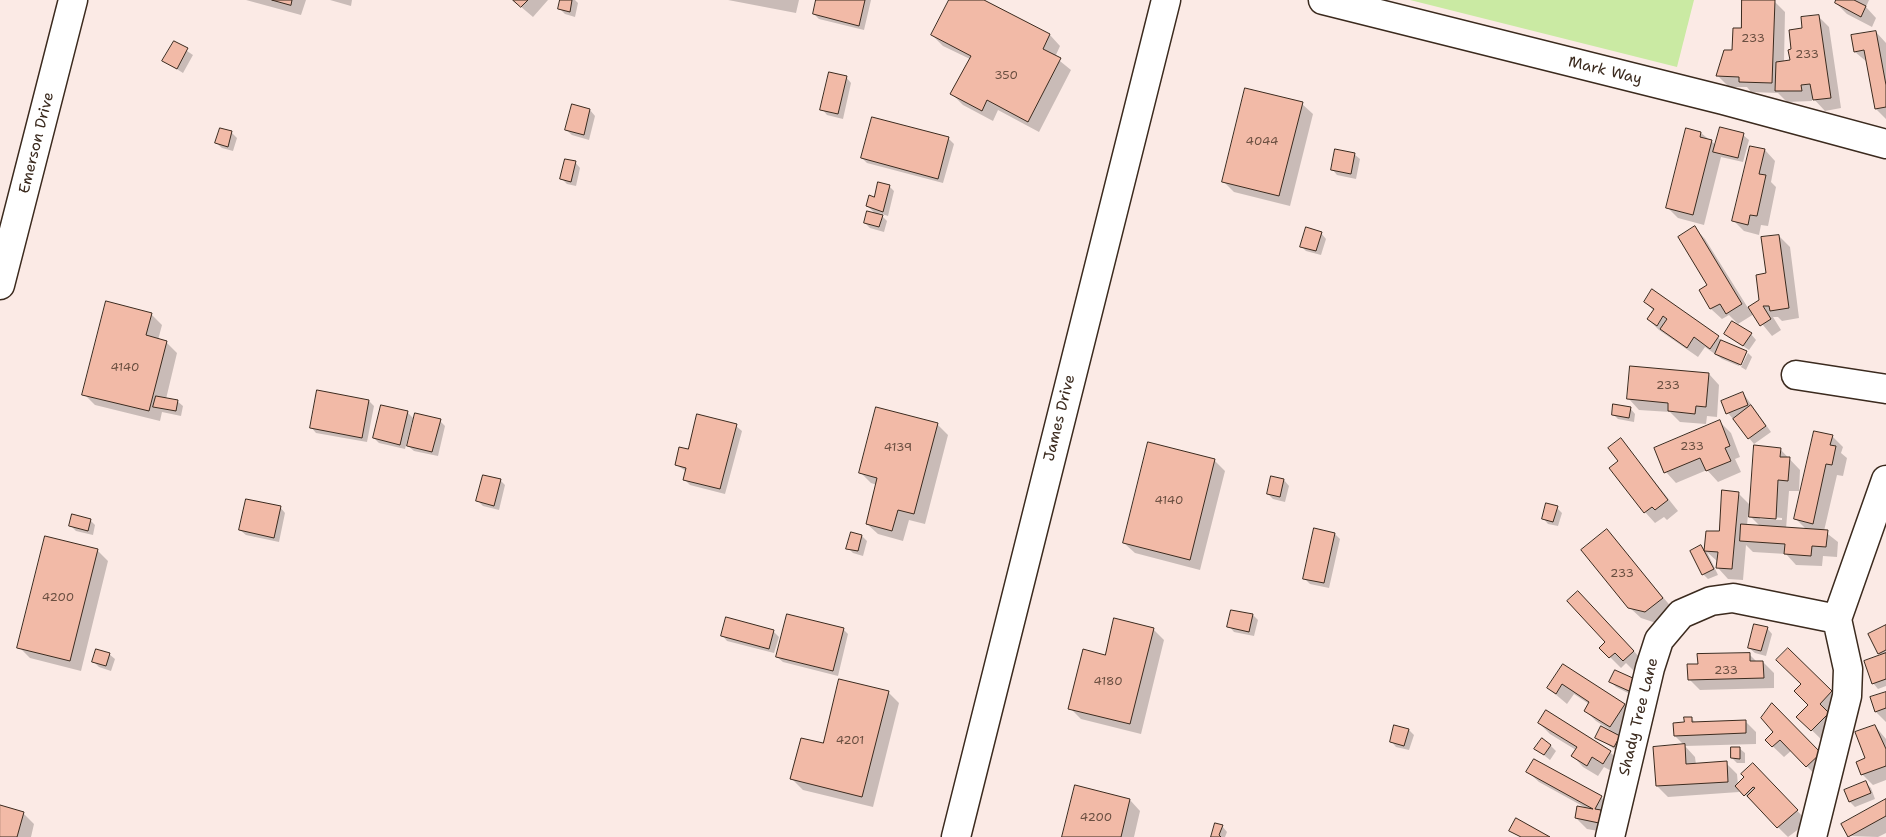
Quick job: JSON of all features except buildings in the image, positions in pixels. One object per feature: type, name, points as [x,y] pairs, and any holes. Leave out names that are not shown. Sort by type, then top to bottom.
[{"type":"street","name":"Emerson Drive","points":[[0,285],[73,0]]},
{"type":"street","name":"James Drive","points":[[956,837],[1166,0]]},
{"type":"street","name":"Mark Way","points":[[1323,0],[1723,100],[1886,144]]},
{"type":"street","points":[[1796,375],[1886,389]]},
{"type":"street","points":[[1812,837],[1847,696],[1848,670],[1837,619],[1886,480]]},
{"type":"street","name":"Shady Tree Lane","points":[[1610,837],[1650,668],[1660,640],[1681,614],[1712,600],[1733,598],[1837,619]]},
{"type":"green space","points":[[1410,0],[1694,0],[1677,67]]}]
